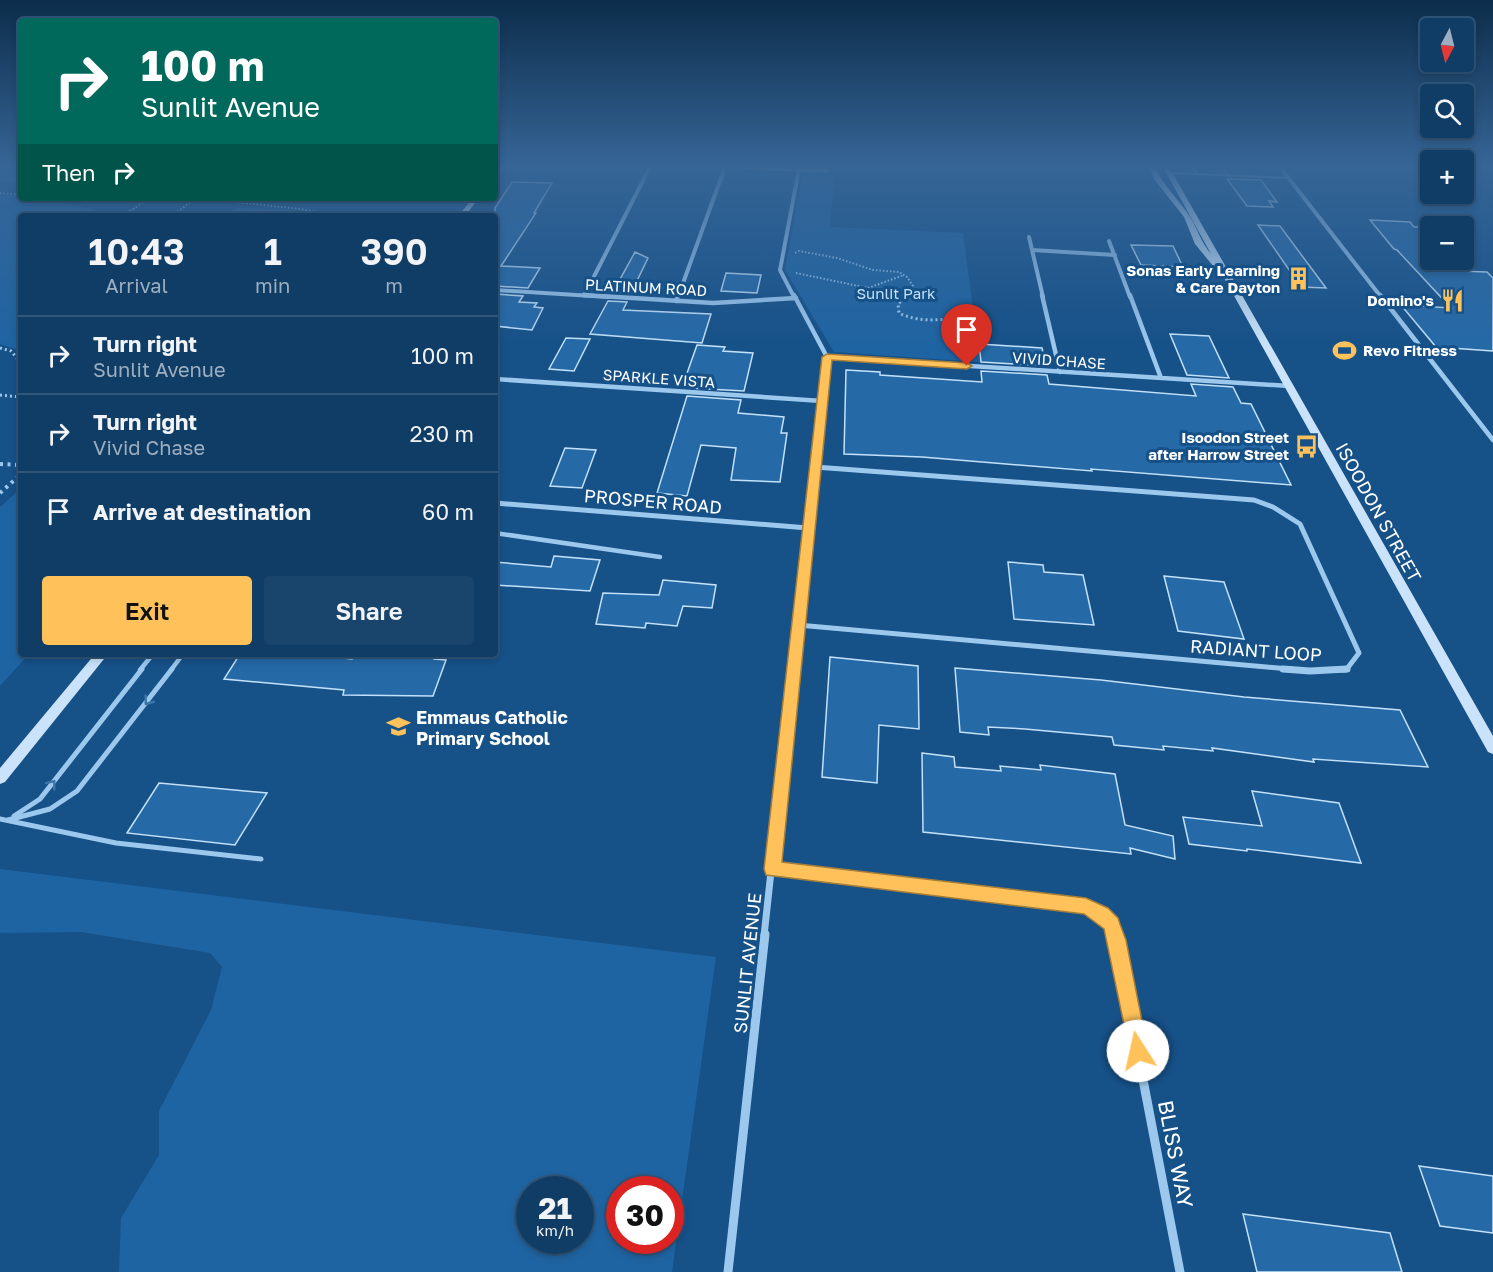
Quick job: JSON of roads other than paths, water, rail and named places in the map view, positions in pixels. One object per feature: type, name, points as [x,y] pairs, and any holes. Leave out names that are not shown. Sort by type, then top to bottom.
[{"type":"street","points":[[584,296],[620,226]]},
{"type":"street","points":[[676,301],[703,226]]},
{"type":"street","points":[[787,226],[780,270],[827,357]]},
{"type":"street","name":"ISOODON STREET","points":[[1191,226],[1199,244],[1239,292]]},
{"type":"street","name":"ISOODON STREET","points":[[1201,226],[1493,748]]},
{"type":"street","points":[[1327,226],[1493,440]]},
{"type":"street","points":[[1029,237],[1060,372]]},
{"type":"street","points":[[1109,241],[1161,378]]},
{"type":"street","points":[[1032,250],[1115,255]]},
{"type":"street","name":"PLATINUM ROAD","points":[[498,290],[727,303],[796,298]]},
{"type":"street","name":"VIVID CHASE","points":[[827,357],[1289,386]]},
{"type":"street","name":"SUNLIT AVENUE","points":[[728,1272],[827,357]]},
{"type":"street","name":"SPARKLE VISTA","points":[[498,379],[822,401]]},
{"type":"street","name":"RADIANT LOOP","points":[[798,625],[1310,671],[1346,670],[1359,653],[1300,524],[1290,516],[1254,500],[815,467]]},
{"type":"street","name":"PROSPER ROAD","points":[[498,503],[808,528]]},
{"type":"street","points":[[0,778],[100,657]]},
{"type":"street","name":"BLISS WAY","points":[[772,869],[1086,906],[1102,914],[1112,924],[1119,952],[1180,1272]]},
{"type":"lane","points":[[498,533],[660,557]]},
{"type":"lane","points":[[3,819],[40,799],[151,657]]},
{"type":"lane","points":[[3,819],[50,809],[77,791],[94,772],[181,657]]},
{"type":"lane","points":[[3,819],[116,843],[261,859]]},
{"type":"place","name":"Sonas Early Learning & Care Dayton","points":[[1298,279]]},
{"type":"place","name":"Domino's","points":[[1452,300]]},
{"type":"place","name":"Revo Fitness","points":[[1345,350]]},
{"type":"place","name":"Isoodon Street after Harrow Street","points":[[1307,446]]},
{"type":"place","name":"Emmaus Catholic Primary School","points":[[398,727]]},
{"type":"park label","name":"Sunlit Park","points":[[896,293]]}]
